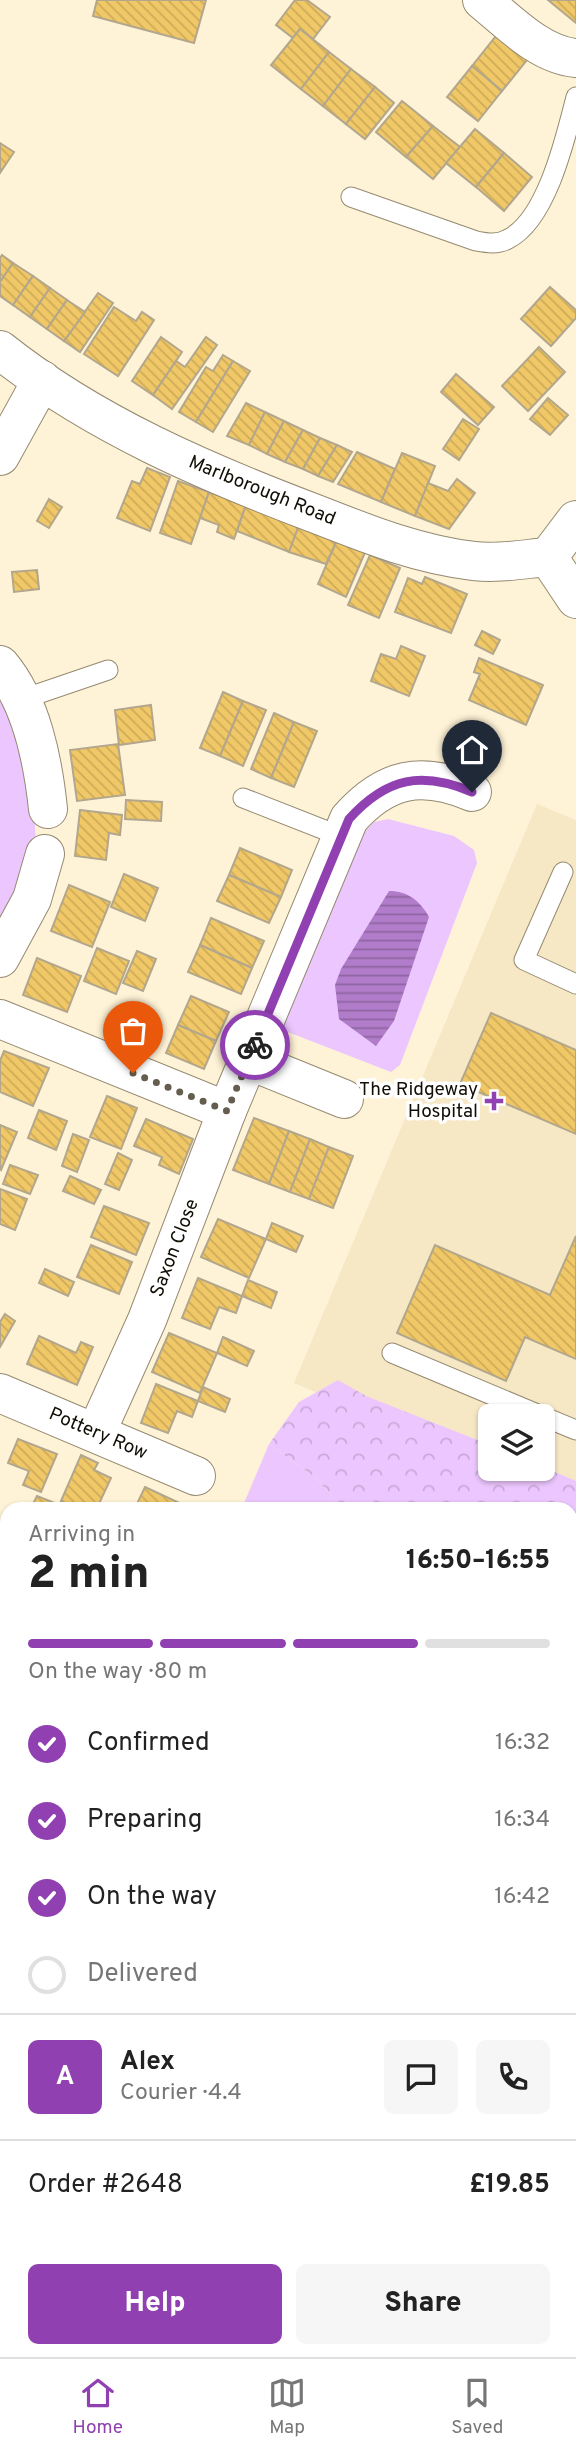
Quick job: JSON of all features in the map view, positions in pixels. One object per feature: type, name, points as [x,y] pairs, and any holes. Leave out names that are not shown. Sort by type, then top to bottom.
[{"type":"street","points":[[482,0],[539,44],[558,55],[576,58]]},
{"type":"street","name":"Marlborough Road","points":[[0,350],[42,380],[114,424],[187,461],[256,491],[400,545],[482,562],[548,557]]},
{"type":"street","points":[[0,456],[42,380]]},
{"type":"street","points":[[576,520],[548,557],[576,600]]},
{"type":"street","points":[[0,665],[20,700],[42,761],[48,809]]},
{"type":"street","name":"Saxon Close","points":[[96,1433],[148,1320],[227,1111],[340,836],[362,804],[398,783],[432,779],[472,792]]},
{"type":"street","points":[[0,958],[32,899],[45,854]]},
{"type":"street","points":[[0,1019],[227,1111]]},
{"type":"street","points":[[248,1060],[344,1099]]},
{"type":"street","name":"Pottery Row","points":[[0,1393],[196,1476]]},
{"type":"lane","points":[[351,197],[476,241],[493,243],[509,239],[522,227],[545,194],[556,169],[576,97]]},
{"type":"lane","points":[[20,700],[108,670]]},
{"type":"lane","points":[[243,798],[340,836]]},
{"type":"lane","points":[[563,872],[524,960],[576,984]]},
{"type":"lane","points":[[392,1353],[513,1404]]},
{"type":"lane","points":[[555,1421],[576,1430]]},
{"type":"shaded area","name":"The Ridgeway Hospital","points":[[537,804],[576,820],[576,1502],[555,1481],[555,1404],[478,1404],[478,1461],[294,1383]]},
{"type":"shaded area","points":[[389,891],[413,898],[429,917],[394,1021],[376,1046],[339,1019],[335,985],[341,969]]},
{"type":"green space","points":[[0,693],[32,783],[36,842],[0,935]]},
{"type":"green space","points":[[388,819],[454,836],[474,850],[477,863],[400,1065],[391,1072],[280,1029],[361,836],[374,822]]},
{"type":"green space","points":[[338,1380],[366,1396],[478,1440],[478,1481],[555,1481],[555,1472],[576,1481],[576,1502],[338,1502],[313,1476],[269,1444],[299,1402]]},
{"type":"green space","points":[[269,1444],[313,1476],[338,1502],[245,1502]]},
{"type":"building","points":[[97,0],[206,0],[194,43],[93,16]]},
{"type":"building","points":[[295,0],[307,0],[330,17],[313,39],[300,29],[293,38],[276,25]]},
{"type":"building","points":[[548,0],[576,0],[576,23]]},
{"type":"building","points":[[300,29],[329,52],[301,89],[271,65]]},
{"type":"building","points":[[496,36],[527,60],[502,91],[472,66]]},
{"type":"building","points":[[329,52],[351,69],[323,106],[301,89]]},
{"type":"building","points":[[472,66],[502,91],[478,121],[447,97]]},
{"type":"building","points":[[351,69],[375,87],[346,124],[323,106]]},
{"type":"building","points":[[375,87],[394,103],[365,139],[346,124]]},
{"type":"building","points":[[402,101],[433,126],[406,157],[376,132]]},
{"type":"building","points":[[433,126],[460,147],[433,179],[406,157]]},
{"type":"building","points":[[475,129],[504,153],[476,187],[446,163]]},
{"type":"building","points":[[0,143],[14,152],[0,173]]},
{"type":"building","points":[[504,153],[532,177],[504,211],[476,187]]},
{"type":"building","points":[[2,255],[13,263],[0,282],[0,258]]},
{"type":"building","points":[[13,263],[33,276],[13,305],[0,296],[0,282]]},
{"type":"building","points":[[33,276],[50,288],[30,317],[13,305]]},
{"type":"building","points":[[550,287],[576,310],[576,318],[551,346],[521,319]]},
{"type":"building","points":[[50,288],[67,300],[47,329],[30,317]]},
{"type":"building","points":[[98,293],[113,303],[80,352],[64,341]]},
{"type":"building","points":[[67,300],[85,312],[64,341],[47,329]]},
{"type":"building","points":[[114,307],[136,321],[142,312],[154,320],[118,376],[84,354]]},
{"type":"building","points":[[161,337],[182,352],[153,395],[132,381]]},
{"type":"building","points":[[206,337],[217,345],[172,409],[153,395],[176,361],[185,367]]},
{"type":"building","points":[[539,347],[565,372],[528,411],[502,386]]},
{"type":"building","points":[[223,355],[233,361],[196,422],[179,412],[206,367],[213,371]]},
{"type":"building","points":[[233,361],[250,371],[213,432],[196,422]]},
{"type":"building","points":[[456,374],[494,407],[478,425],[441,392]]},
{"type":"building","points":[[548,398],[568,415],[550,435],[530,419]]},
{"type":"building","points":[[246,403],[265,412],[249,445],[227,436]]},
{"type":"building","points":[[265,412],[284,421],[267,454],[249,445]]},
{"type":"building","points":[[463,419],[479,429],[459,460],[443,449]]},
{"type":"building","points":[[284,421],[303,430],[285,462],[267,454]]},
{"type":"building","points":[[303,430],[320,438],[303,469],[285,462]]},
{"type":"building","points":[[320,438],[337,445],[318,476],[303,469]]},
{"type":"building","points":[[337,445],[352,452],[333,482],[318,476]]},
{"type":"building","points":[[357,452],[395,469],[381,502],[338,484]]},
{"type":"building","points":[[402,453],[435,466],[415,516],[381,502]]},
{"type":"building","points":[[147,468],[170,477],[150,531],[117,518],[132,481],[140,484]]},
{"type":"building","points":[[457,479],[475,493],[449,529],[415,516],[428,483],[448,491]]},
{"type":"building","points":[[178,481],[209,492],[191,544],[160,533]]},
{"type":"building","points":[[209,492],[246,505],[234,539],[217,532],[219,525],[200,518]]},
{"type":"building","points":[[49,499],[62,507],[49,528],[37,521]]},
{"type":"building","points":[[246,505],[299,525],[289,552],[237,531]]},
{"type":"building","points":[[299,525],[338,538],[326,564],[289,552]]},
{"type":"building","points":[[338,538],[366,550],[346,597],[318,584]]},
{"type":"building","points":[[370,555],[400,568],[379,618],[348,605]]},
{"type":"building","points":[[37,570],[39,589],[14,592],[12,572]]},
{"type":"building","points":[[425,577],[467,594],[451,633],[395,612],[408,578],[422,584]]},
{"type":"building","points":[[482,631],[500,640],[493,654],[475,645]]},
{"type":"building","points":[[401,646],[425,656],[409,696],[371,681],[381,654],[396,659]]},
{"type":"building","points":[[479,658],[543,685],[526,725],[469,700],[480,674],[474,672]]},
{"type":"building","points":[[223,692],[243,701],[220,756],[200,748]]},
{"type":"building","points":[[243,701],[266,710],[243,766],[220,756]]},
{"type":"building","points":[[151,705],[155,740],[119,745],[115,710]]},
{"type":"building","points":[[274,713],[294,722],[271,778],[251,769]]},
{"type":"building","points":[[294,722],[317,731],[294,787],[271,778]]},
{"type":"building","points":[[118,744],[125,795],[77,801],[70,750]]},
{"type":"building","points":[[126,800],[162,802],[161,821],[125,819]]},
{"type":"building","points":[[80,810],[122,815],[120,835],[109,833],[106,860],[75,856]]},
{"type":"building","points":[[240,848],[292,870],[281,897],[229,875]]},
{"type":"building","points":[[124,874],[158,888],[145,921],[111,907]]},
{"type":"building","points":[[229,875],[281,897],[269,923],[217,901]]},
{"type":"building","points":[[69,885],[110,902],[92,947],[51,931]]},
{"type":"building","points":[[211,918],[264,941],[252,968],[200,945]]},
{"type":"building","points":[[200,945],[252,968],[241,994],[188,972]]},
{"type":"building","points":[[97,948],[129,961],[116,994],[84,981]]},
{"type":"building","points":[[137,951],[156,959],[143,991],[123,983]]},
{"type":"building","points":[[37,958],[81,976],[67,1012],[23,995]]},
{"type":"building","points":[[191,996],[229,1012],[216,1041],[178,1025]]},
{"type":"building","points":[[491,1013],[576,1050],[576,1134],[460,1084]]},
{"type":"building","points":[[178,1025],[216,1041],[204,1069],[166,1053]]},
{"type":"building","points":[[4,1051],[49,1068],[33,1106],[0,1092],[0,1061]]},
{"type":"building","points":[[107,1096],[137,1108],[121,1149],[90,1137]]},
{"type":"building","points":[[39,1110],[67,1121],[56,1150],[28,1138]]},
{"type":"building","points":[[254,1118],[289,1131],[269,1184],[233,1170]]},
{"type":"building","points":[[146,1119],[193,1139],[179,1174],[159,1165],[162,1157],[134,1146]]},
{"type":"building","points":[[0,1125],[17,1132],[1,1170],[0,1169]]},
{"type":"building","points":[[289,1131],[310,1139],[290,1192],[269,1184]]},
{"type":"building","points":[[73,1134],[89,1140],[77,1172],[62,1166]]},
{"type":"building","points":[[310,1139],[329,1147],[309,1199],[290,1192]]},
{"type":"building","points":[[329,1147],[353,1156],[333,1208],[309,1199]]},
{"type":"building","points":[[118,1153],[132,1160],[119,1190],[105,1184]]},
{"type":"building","points":[[10,1165],[38,1175],[30,1194],[3,1184]]},
{"type":"building","points":[[70,1176],[101,1190],[94,1204],[63,1191]]},
{"type":"building","points":[[0,1189],[27,1199],[15,1230],[0,1224]]},
{"type":"building","points":[[104,1206],[149,1223],[136,1255],[91,1237]]},
{"type":"building","points":[[218,1219],[266,1239],[249,1278],[201,1257]]},
{"type":"building","points":[[272,1223],[303,1236],[296,1252],[266,1239]]},
{"type":"building","points":[[576,1236],[576,1359],[525,1337],[506,1381],[397,1333],[435,1245],[550,1295]]},
{"type":"building","points":[[91,1245],[132,1262],[119,1294],[77,1277]]},
{"type":"building","points":[[45,1269],[74,1282],[68,1296],[39,1283]]},
{"type":"building","points":[[198,1278],[242,1296],[236,1313],[219,1307],[210,1329],[182,1318]]},
{"type":"building","points":[[248,1280],[277,1292],[271,1308],[242,1296]]},
{"type":"building","points":[[5,1314],[15,1321],[0,1347],[0,1322]]},
{"type":"building","points":[[169,1333],[217,1353],[200,1393],[152,1372]]},
{"type":"building","points":[[39,1336],[76,1353],[81,1342],[93,1347],[77,1385],[27,1364]]},
{"type":"building","points":[[223,1337],[254,1351],[247,1366],[217,1353]]},
{"type":"building","points":[[156,1384],[198,1401],[192,1417],[177,1411],[168,1433],[141,1423]]},
{"type":"building","points":[[203,1387],[230,1399],[225,1412],[198,1401]]},
{"type":"building","points":[[18,1439],[57,1454],[41,1492],[23,1485],[29,1471],[8,1463]]},
{"type":"building","points":[[81,1455],[98,1463],[94,1470],[111,1478],[100,1502],[61,1501]]},
{"type":"building","points":[[145,1487],[177,1502],[138,1502]]},
{"type":"building","points":[[37,1496],[52,1502],[34,1502]]},
{"type":"way so far","points":[[133,1073],[227,1111],[255,1045]]},
{"type":"place","name":"The Ridgeway Hospital","points":[[494,1101]]},
{"type":"route","points":[[255,1045],[349,819],[362,804],[374,796],[398,783],[416,779],[447,782],[472,792]]}]
